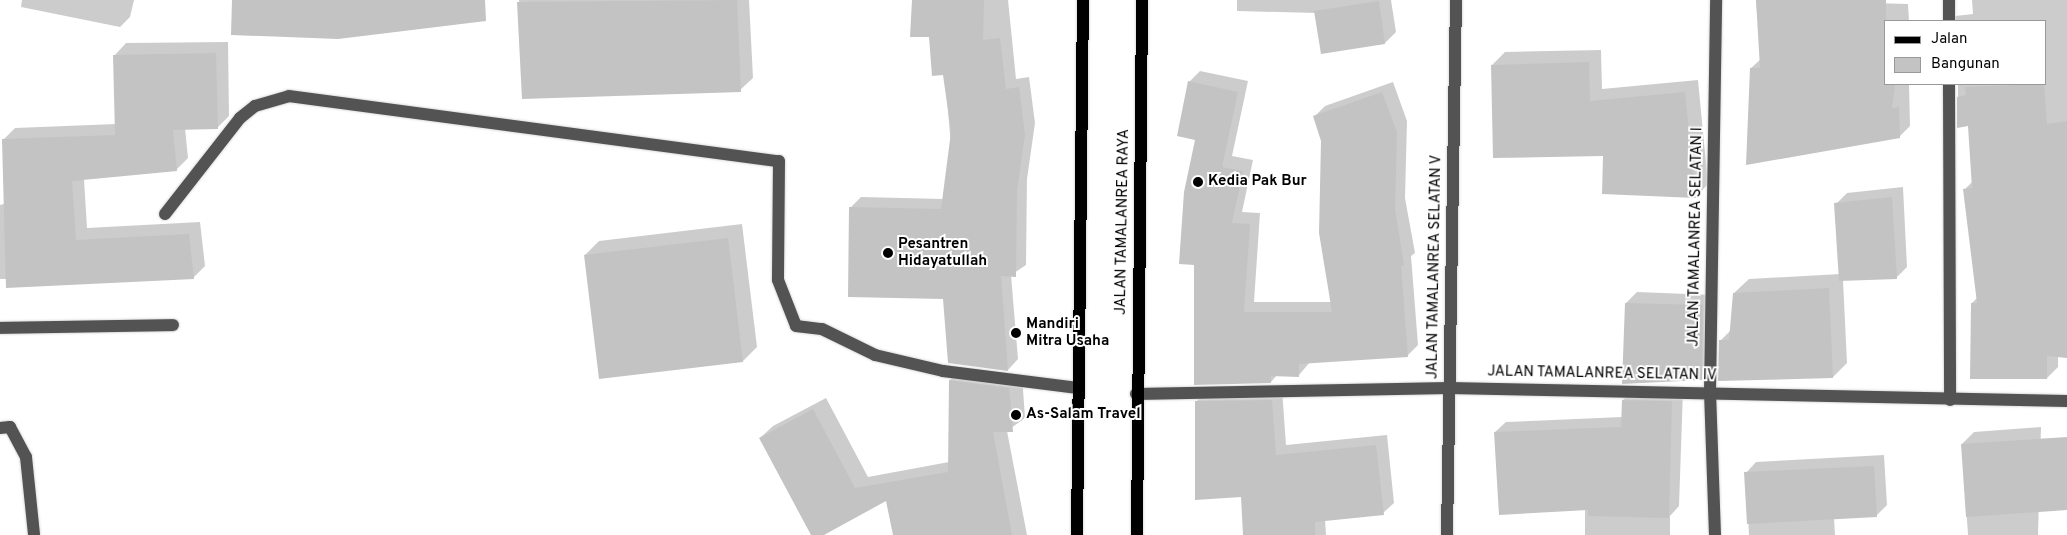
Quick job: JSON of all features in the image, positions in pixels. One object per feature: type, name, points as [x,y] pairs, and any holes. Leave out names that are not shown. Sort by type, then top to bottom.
[{"type":"main road","points":[[1077,535],[1082,0]]},
{"type":"main road","name":"JALAN TAMALANREA RAYA","points":[[1137,535],[1136,394],[1142,0]]},
{"type":"street","name":"JALAN TAMALANREA SELATAN V","points":[[1447,535],[1456,0]]},
{"type":"street","name":"JALAN TAMALANREA SELATAN I","points":[[1715,535],[1710,391],[1716,0]]},
{"type":"street","points":[[1949,0],[1949,20]]},
{"type":"street","points":[[1949,85],[1950,400]]},
{"type":"street","points":[[165,214],[240,118],[255,106],[289,96],[779,161],[778,280],[796,326],[822,329],[875,355],[943,371],[1078,388]]},
{"type":"street","points":[[0,328],[173,325]]},
{"type":"street","name":"JALAN TAMALANREA SELATAN IV","points":[[1136,394],[1450,388],[1710,391],[1950,400],[2067,401]]},
{"type":"street","points":[[0,428],[10,427],[26,457],[34,535]]},
{"type":"building","points":[[232,0],[485,0],[486,21],[338,39],[231,35]]},
{"type":"building","points":[[737,0],[741,92],[522,99],[517,2]]},
{"type":"building","points":[[912,0],[984,0],[983,40],[1000,38],[1006,89],[1019,87],[1025,135],[1017,191],[1016,277],[1001,276],[1008,371],[948,363],[943,299],[848,297],[849,207],[941,209],[951,132],[943,75],[932,76],[929,37],[910,37]]},
{"type":"building","points":[[1756,0],[1886,0],[1886,20],[1884,20],[1884,85],[1895,85],[1892,108],[1899,107],[1900,138],[1746,165],[1750,68],[1760,68]]},
{"type":"building","points":[[1379,1],[1385,44],[1321,54],[1314,11]]},
{"type":"building","points":[[216,53],[218,129],[173,130],[177,171],[72,181],[76,240],[189,234],[194,279],[6,288],[2,139],[115,135],[113,55]]},
{"type":"building","points":[[1589,62],[1590,101],[1685,92],[1696,198],[1602,194],[1603,156],[1493,158],[1491,65]]},
{"type":"building","points":[[1188,81],[1238,92],[1222,167],[1243,171],[1232,223],[1250,224],[1244,312],[1332,312],[1319,233],[1321,141],[1313,116],[1382,92],[1397,132],[1395,209],[1404,265],[1401,266],[1408,357],[1299,364],[1299,377],[1271,376],[1271,383],[1194,385],[1194,265],[1179,264],[1184,192],[1195,140],[1177,136]]},
{"type":"building","points":[[2044,85],[2047,124],[2067,121],[2067,358],[2047,356],[2047,379],[1970,379],[1971,303],[1977,303],[1963,189],[1972,188],[1968,126],[1957,128],[1957,97],[1966,95],[1965,87]]},
{"type":"building","points":[[1892,197],[1897,279],[1839,281],[1834,203]]},
{"type":"building","points":[[728,238],[743,362],[599,379],[584,255]]},
{"type":"building","points":[[1829,288],[1833,378],[1718,381],[1719,340],[1729,340],[1733,293]]},
{"type":"building","points":[[1625,303],[1703,305],[1702,380],[1622,384]]},
{"type":"building","points":[[949,380],[1009,388],[1013,432],[993,432],[1012,535],[893,535],[886,501],[824,535],[811,535],[759,438],[813,409],[855,488],[948,472]]},
{"type":"building","points":[[1272,400],[1276,455],[1376,445],[1384,515],[1315,522],[1315,535],[1243,535],[1241,497],[1195,500],[1195,401]]},
{"type":"building","points":[[1622,400],[1672,401],[1669,518],[1588,516],[1588,510],[1499,515],[1494,432],[1621,427]]},
{"type":"building","points":[[2067,437],[2067,510],[1966,517],[1961,444]]},
{"type":"building","points":[[1874,466],[1877,517],[1747,524],[1744,472]]},
{"type":"place","name":"Kedia Pak Bur","points":[[1198,182]]},
{"type":"place","name":"Pesantren Hidayatullah","points":[[888,253]]},
{"type":"place","name":"Mandiri Mitra Usaha","points":[[1016,333]]},
{"type":"place","name":"As-Salam Travel","points":[[1016,415]]}]
